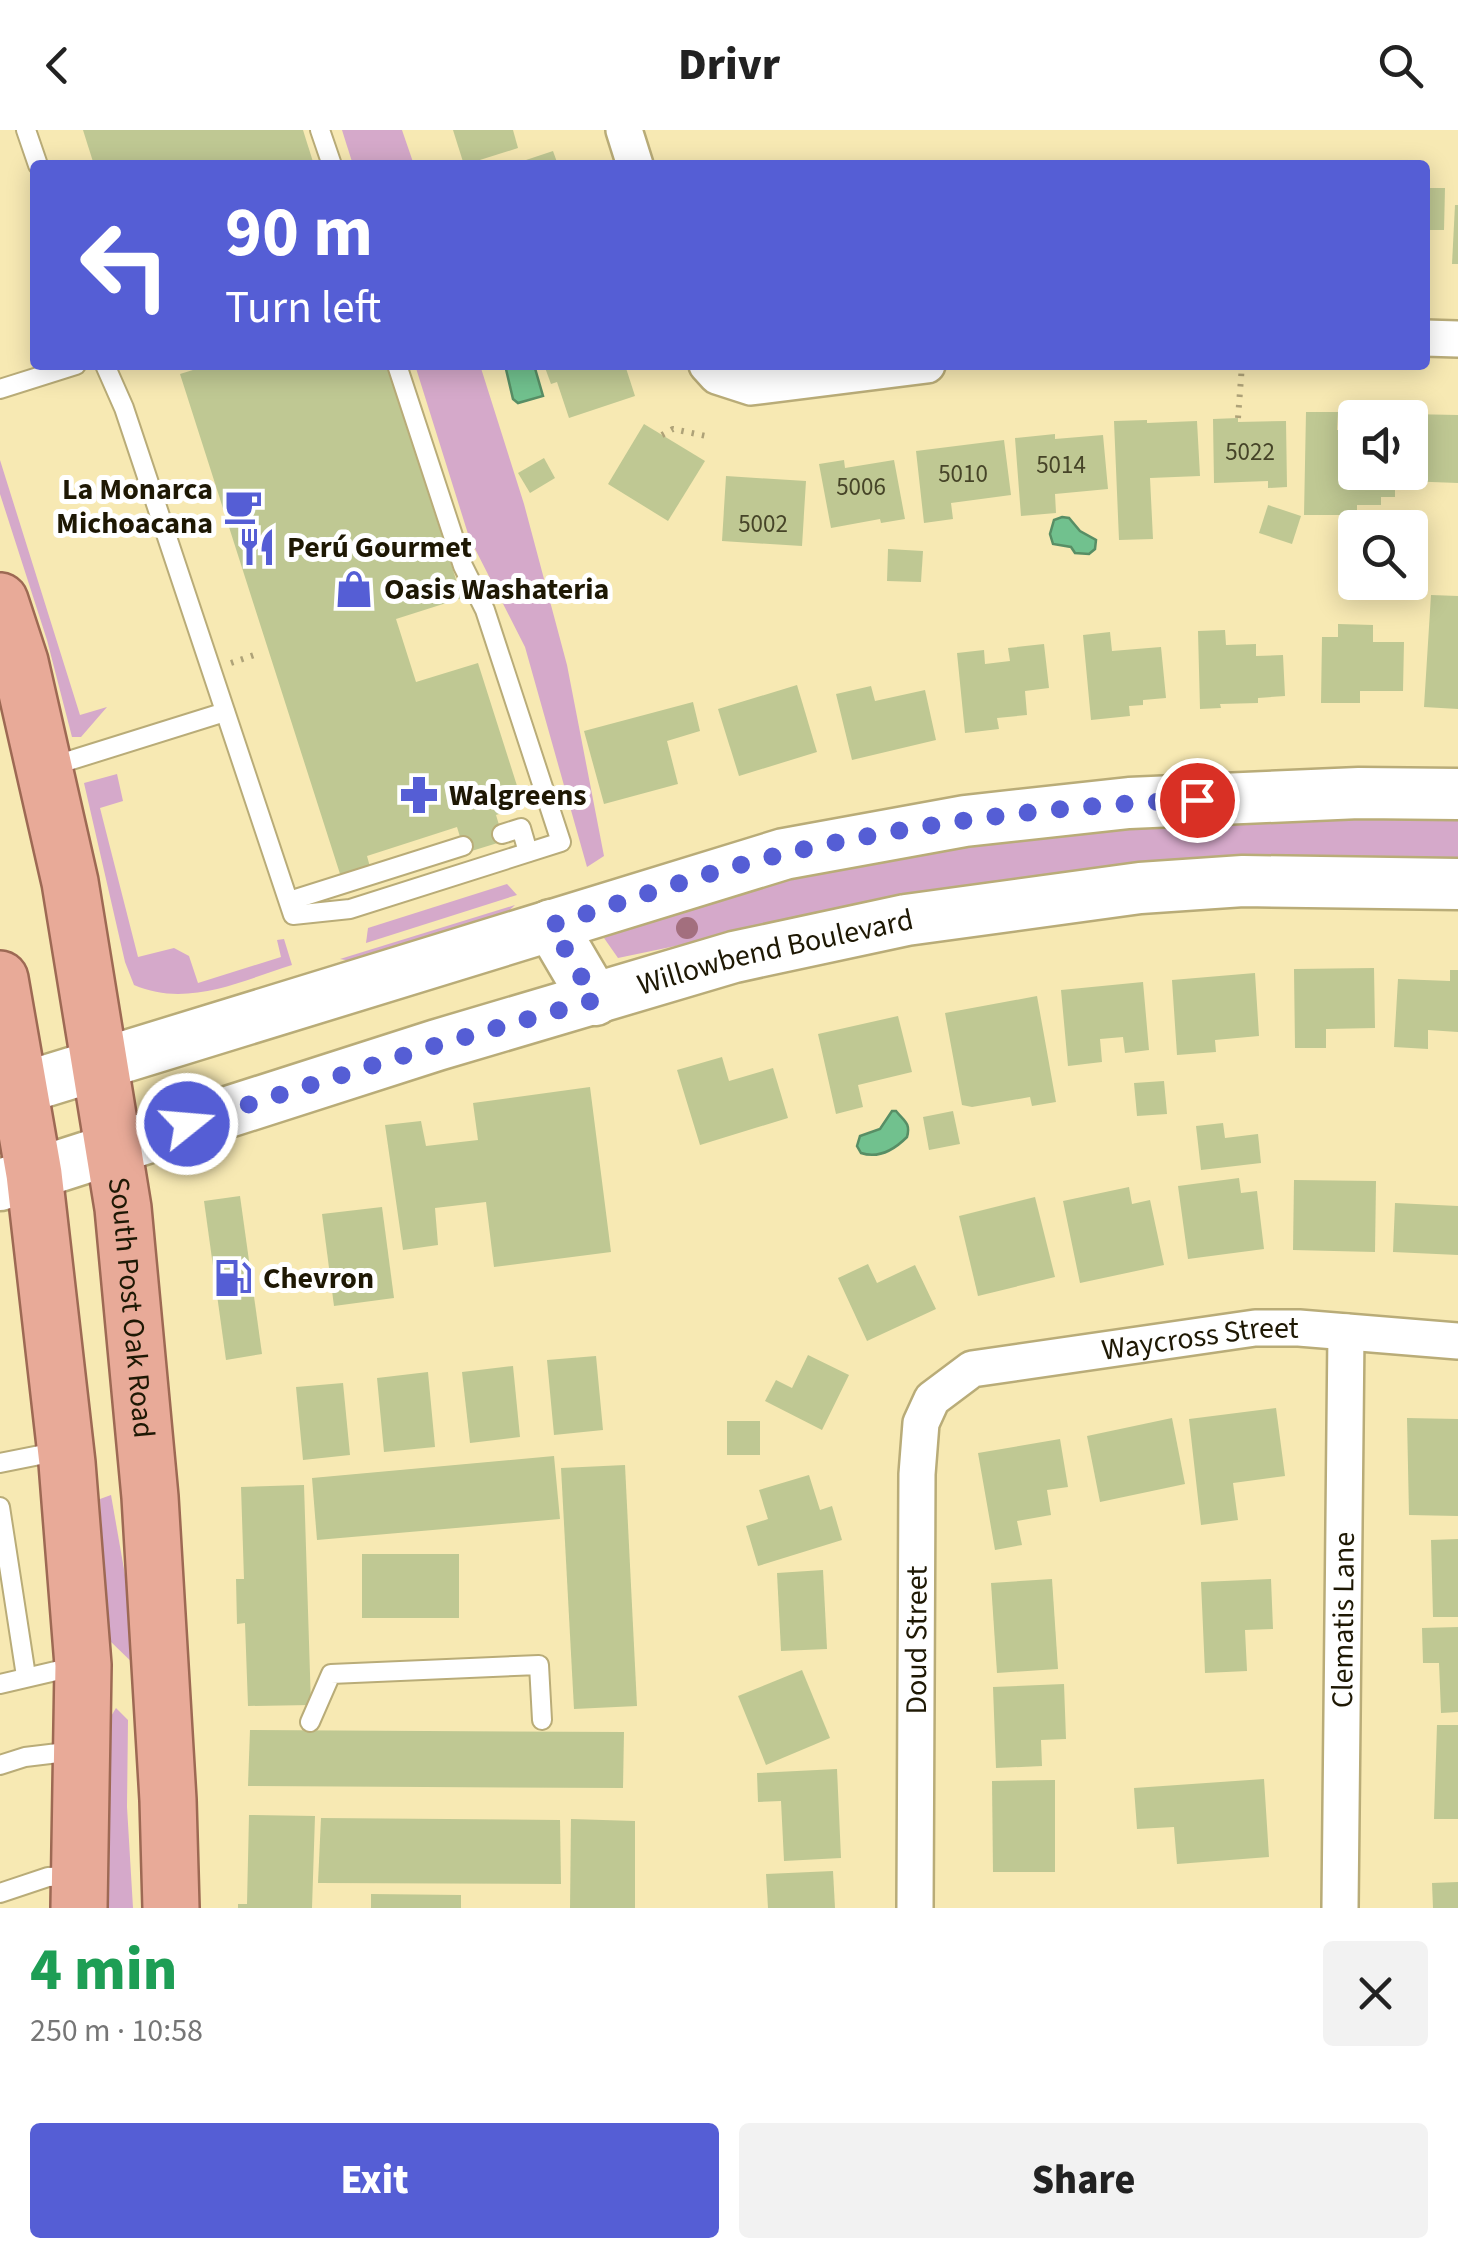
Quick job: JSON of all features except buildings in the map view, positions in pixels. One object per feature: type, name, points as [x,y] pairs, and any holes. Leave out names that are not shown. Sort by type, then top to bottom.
[{"type":"highway","name":"South Post Oak Road","points":[[0,601],[70,882],[123,1208],[150,1497],[172,1897]]},
{"type":"highway","points":[[0,978],[17,1180],[66,1450],[84,1665],[79,1892]]},
{"type":"highway","points":[[84,1665],[124,1672],[134,1688],[138,1768],[172,1897]]},
{"type":"main road","points":[[10,1092],[784,854],[966,821],[1129,803],[1359,793],[1458,794]]},
{"type":"main road","name":"Willowbend Boulevard","points":[[17,1180],[437,1045],[734,956],[906,920],[1140,888],[1243,882],[1458,884]]},
{"type":"main road","points":[[551,925],[595,1000]]},
{"type":"street","points":[[624,130],[634,160]]},
{"type":"street","points":[[1430,338],[1458,339]]},
{"type":"street","points":[[711,370],[717,376],[750,387],[887,370]]},
{"type":"street","name":"Waycross Street","points":[[948,1384],[972,1369],[1227,1331],[1299,1328],[1458,1342]]},
{"type":"street","name":"Clematis Lane","points":[[1340,1908],[1346,1332]]},
{"type":"street","name":"Doud Street","points":[[914,1908],[917,1474],[921,1423],[932,1399],[948,1384]]},
{"type":"lane","points":[[26,130],[36,160]]},
{"type":"lane","points":[[320,130],[330,160]]},
{"type":"lane","points":[[0,389],[60,370]]},
{"type":"lane","points":[[107,370],[124,408],[293,915],[350,909],[561,842],[485,610],[463,566],[399,370]]},
{"type":"lane","points":[[44,769],[225,712]]},
{"type":"lane","points":[[502,834],[520,828],[528,852]]},
{"type":"lane","points":[[288,901],[463,846]]},
{"type":"lane","points":[[0,1463],[66,1450]]},
{"type":"lane","points":[[0,1507],[26,1676]]},
{"type":"lane","points":[[0,1684],[84,1665]]},
{"type":"lane","points":[[310,1722],[331,1674],[538,1665],[542,1720]]},
{"type":"lane","points":[[0,1765],[24,1757],[81,1750]]},
{"type":"lane","points":[[0,1893],[48,1877],[79,1892]]},
{"type":"path","points":[[1238,418],[1242,370]]},
{"type":"path","points":[[662,434],[674,428],[706,436]]},
{"type":"path","points":[[228,664],[260,653]]},
{"type":"shaded area","points":[[342,130],[402,130],[412,160],[351,160]]},
{"type":"shaded area","points":[[417,370],[482,370],[524,504],[567,665],[604,856],[587,867],[525,647],[469,537]]},
{"type":"shaded area","points":[[506,370],[535,370],[543,396],[518,403],[513,399]]},
{"type":"shaded area","points":[[0,460],[80,715],[107,707],[81,737],[72,737],[47,640],[0,494]]},
{"type":"shaded area","points":[[1069,518],[1080,531],[1096,540],[1095,549],[1089,554],[1075,553],[1071,547],[1053,544],[1050,534],[1054,520]]},
{"type":"shaded area","points":[[117,774],[123,801],[100,808],[138,957],[174,948],[189,956],[198,983],[281,957],[277,940],[284,939],[292,965],[194,993],[174,994],[134,985],[125,962],[84,783]]},
{"type":"shaded area","points":[[1392,815],[1458,819],[1458,864],[1259,863],[964,886],[618,958],[604,938],[693,898],[1027,831]]},
{"type":"shaded area","points":[[507,884],[517,895],[366,943],[368,928]]},
{"type":"shaded area","points":[[515,905],[503,916],[356,962],[340,959]]},
{"type":"shaded area","points":[[892,1111],[906,1122],[907,1137],[886,1152],[861,1153],[857,1146],[860,1136],[880,1129]]},
{"type":"shaded area","points":[[111,1495],[142,1672],[108,1639],[100,1499]]},
{"type":"shaded area","points":[[116,1708],[128,1720],[127,1807],[133,1908],[109,1908],[110,1718]]},
{"type":"place","name":"La Monarca Michoacana","points":[[243,506]]},
{"type":"place","name":"Perú Gourmet","points":[[257,547]]},
{"type":"place","name":"Oasis Washateria","points":[[354,589]]},
{"type":"place","name":"Walgreens","points":[[419,795]]},
{"type":"place","name":"Chevron","points":[[233,1278]]},
{"type":"route","points":[[187,1124],[595,1000],[551,925],[784,854],[966,821],[1129,803],[1197,800]]}]
